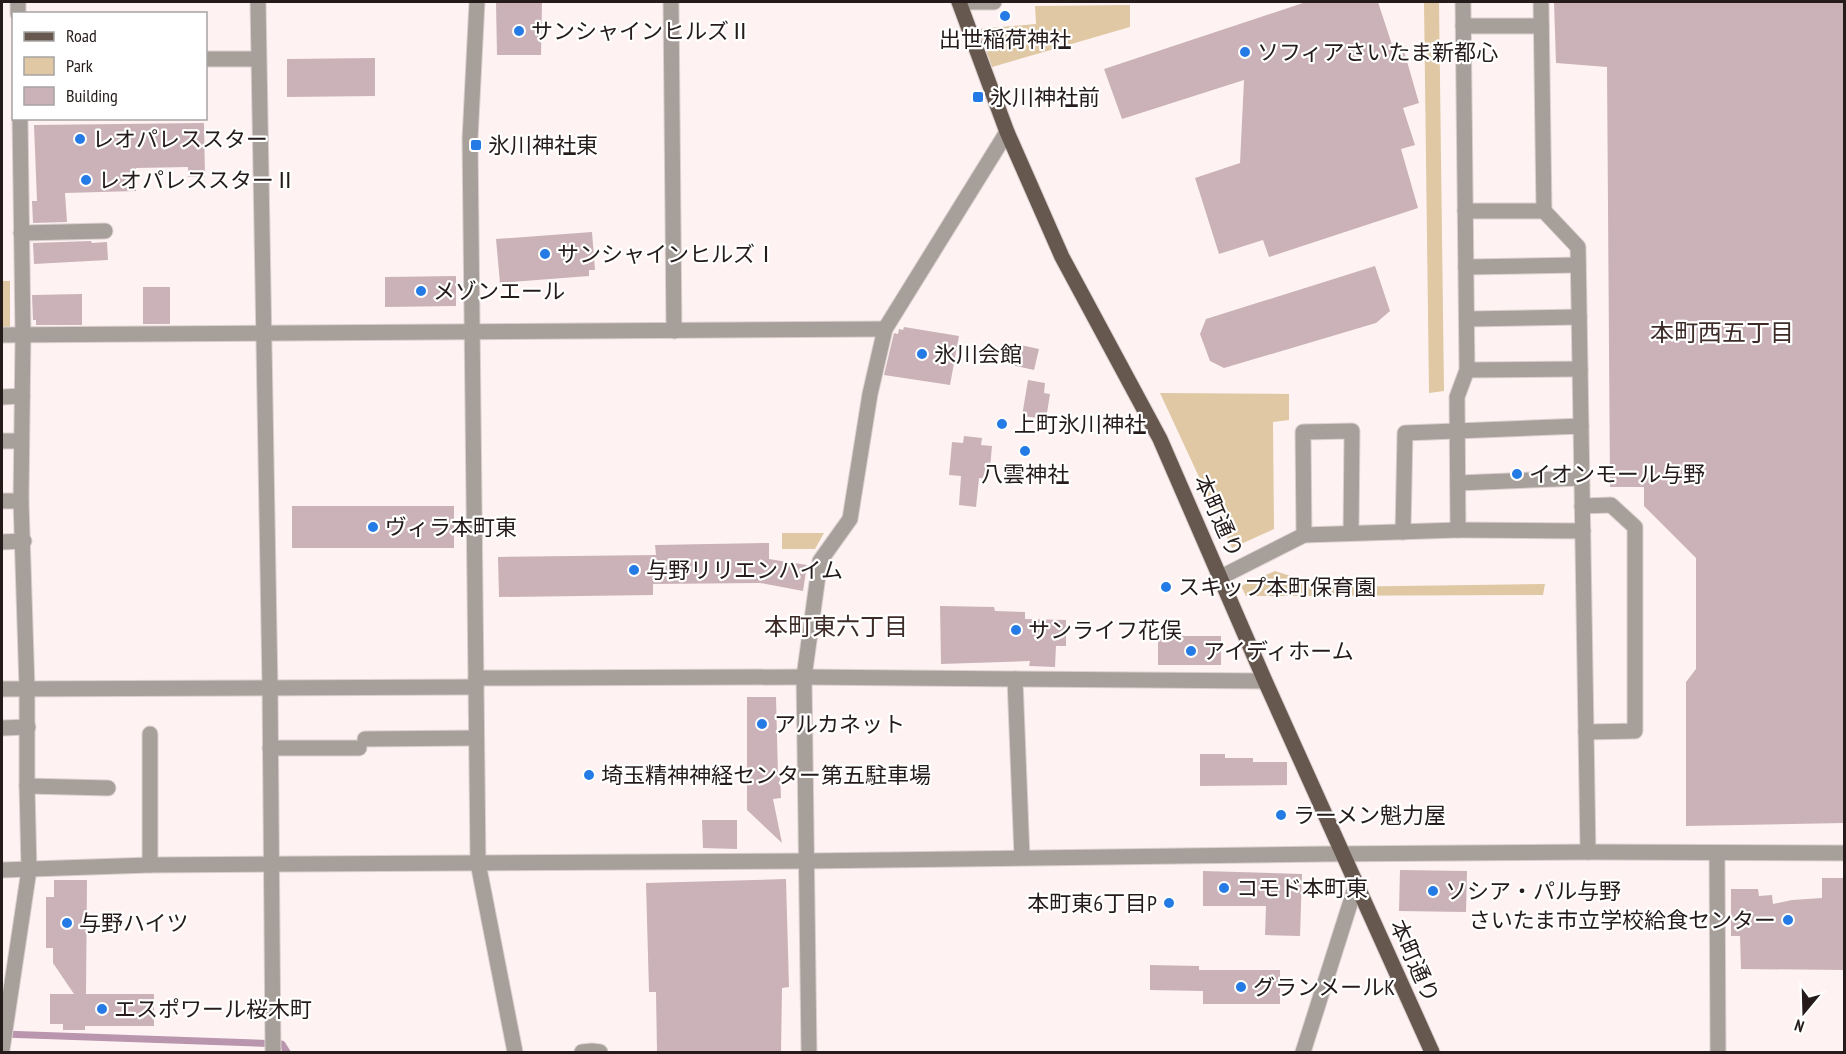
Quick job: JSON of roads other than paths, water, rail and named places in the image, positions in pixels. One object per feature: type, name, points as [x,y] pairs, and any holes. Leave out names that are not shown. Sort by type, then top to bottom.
[{"type":"main road","name":"本町通り","points":[[959,2],[1007,132],[1062,257],[1160,439],[1265,681],[1432,1053]]},
{"type":"street","points":[[258,2],[270,687],[273,1053]]},
{"type":"street","points":[[477,2],[470,139],[478,862],[515,1053]]},
{"type":"street","points":[[671,2],[674,331]]},
{"type":"street","points":[[959,2],[994,2]]},
{"type":"street","points":[[1458,530],[1456,397],[1467,370],[1463,2]]},
{"type":"street","points":[[1541,2],[1544,211],[1578,248],[1588,852]]},
{"type":"street","points":[[1463,26],[1541,26]]},
{"type":"street","points":[[207,59],[258,59]]},
{"type":"street","points":[[3,1040],[29,870],[24,541],[21,501],[23,335],[20,120]]},
{"type":"street","points":[[809,1053],[804,676],[820,561],[850,519],[870,394],[885,329],[1007,132]]},
{"type":"street","points":[[1466,211],[1544,211]]},
{"type":"street","points":[[21,233],[105,231]]},
{"type":"street","points":[[1466,267],[1578,265]]},
{"type":"street","points":[[1467,319],[1579,317]]},
{"type":"street","points":[[2,335],[885,329]]},
{"type":"street","points":[[1467,370],[1580,369]]},
{"type":"street","points":[[2,397],[22,396]]},
{"type":"street","points":[[1403,532],[1405,433],[1581,426]]},
{"type":"street","points":[[1304,535],[1303,432],[1352,431],[1351,533]]},
{"type":"street","points":[[2,441],[21,441]]},
{"type":"street","points":[[1458,483],[1582,478]]},
{"type":"street","points":[[2,501],[21,501]]},
{"type":"street","points":[[1582,506],[1611,505],[1635,527],[1635,731],[1586,732]]},
{"type":"street","points":[[1221,578],[1304,535],[1458,530],[1583,531]]},
{"type":"street","points":[[2,542],[24,541]]},
{"type":"street","points":[[2,688],[270,687],[804,676],[1265,681]]},
{"type":"street","points":[[1015,679],[1022,857]]},
{"type":"street","points":[[2,728],[28,727]]},
{"type":"street","points":[[150,734],[150,865]]},
{"type":"street","points":[[270,748],[476,738]]},
{"type":"street","points":[[27,786],[108,788]]},
{"type":"street","points":[[2,870],[150,865],[807,861],[1342,854],[1588,852],[1845,854]]},
{"type":"street","points":[[1717,853],[1718,1053]]},
{"type":"street","points":[[1303,1053],[1356,885]]},
{"type":"street","points":[[582,1053],[592,1051],[600,1053]]},
{"type":"waterway","points":[[3,1034],[282,1044],[287,1052]]},
{"type":"place","name":"出世稲荷神社","points":[[1005,16]]},
{"type":"place","name":"サンシャインヒルズⅡ","points":[[519,31]]},
{"type":"place","name":"ソフィアさいたま新都心","points":[[1245,52]]},
{"type":"place","name":"氷川神社前","points":[[978,97]]},
{"type":"place","name":"レオパレススター","points":[[80,139]]},
{"type":"place","name":"氷川神社東","points":[[476,145]]},
{"type":"place","name":"レオパレススターⅡ","points":[[86,180]]},
{"type":"place","name":"サンシャインヒルズⅠ","points":[[545,254]]},
{"type":"place","name":"メゾンエール","points":[[421,291]]},
{"type":"place","name":"氷川会館","points":[[922,354]]},
{"type":"place","name":"上町氷川神社","points":[[1002,424]]},
{"type":"place","name":"八雲神社","points":[[1025,451]]},
{"type":"place","name":"イオンモール与野","points":[[1517,474]]},
{"type":"place","name":"ヴィラ本町東","points":[[373,527]]},
{"type":"place","name":"与野リリエンハイム","points":[[634,570]]},
{"type":"place","name":"スキップ本町保育園","points":[[1166,587]]},
{"type":"place","name":"サンライフ花俣","points":[[1016,630]]},
{"type":"place","name":"アイディホーム","points":[[1191,651]]},
{"type":"place","name":"アルカネット","points":[[762,724]]},
{"type":"place","name":"埼玉精神神経センター第五駐車場","points":[[589,775]]},
{"type":"place","name":"ラーメン魁力屋","points":[[1281,815]]},
{"type":"place","name":"コモド本町東","points":[[1224,888]]},
{"type":"place","name":"ソシア・パル与野","points":[[1433,891]]},
{"type":"place","name":"本町東6丁目P","points":[[1169,903]]},
{"type":"place","name":"さいたま市立学校給食センター","points":[[1788,920]]},
{"type":"place","name":"与野ハイツ","points":[[67,923]]},
{"type":"place","name":"グランメールK","points":[[1241,987]]},
{"type":"place","name":"エスポワール桜木町","points":[[102,1009]]},
{"type":"district","name":"本町西五丁目","points":[[1722,333]]},
{"type":"district","name":"本町東六丁目","points":[[836,627]]}]
